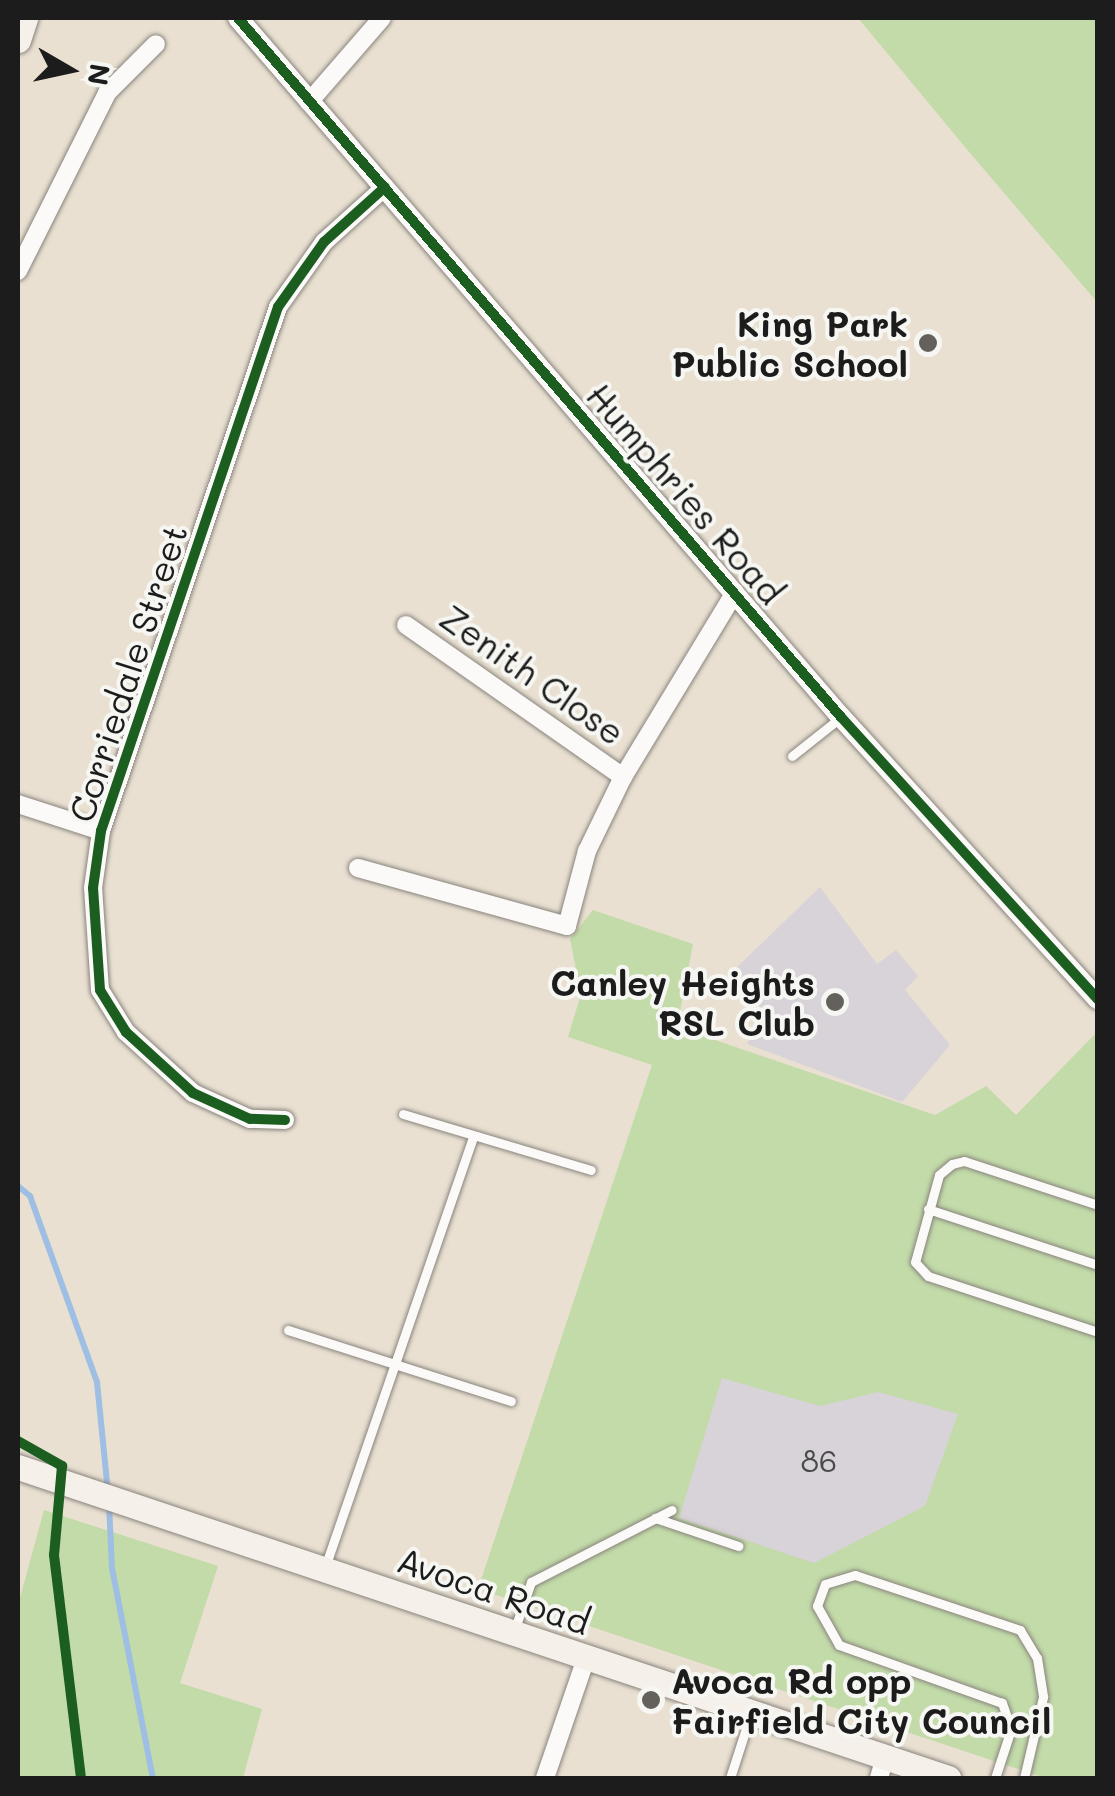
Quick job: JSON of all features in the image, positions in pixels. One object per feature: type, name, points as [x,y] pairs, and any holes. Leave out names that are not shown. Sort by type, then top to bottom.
[{"type":"main road","points":[[18,40],[25,18]]},
{"type":"main road","name":"Avoca Road","points":[[18,1467],[751,1713],[882,1768],[948,1778]]},
{"type":"street","name":"Humphries Road","points":[[238,18],[841,717],[1098,999]]},
{"type":"street","points":[[309,102],[382,18]]},
{"type":"street","points":[[18,270],[107,92],[156,44]]},
{"type":"street","name":"Corriedale Street","points":[[285,1120],[250,1119],[192,1093],[126,1032],[100,990],[91,929],[101,831],[278,307],[324,242],[385,187]]},
{"type":"street","points":[[358,868],[566,926],[587,852],[623,776],[736,592]]},
{"type":"street","name":"Zenith Close","points":[[406,626],[623,776]]},
{"type":"street","points":[[18,804],[101,831]]},
{"type":"street","points":[[545,1778],[586,1658]]},
{"type":"lane","points":[[792,756],[841,717]]},
{"type":"lane","points":[[404,1114],[591,1170]]},
{"type":"lane","points":[[324,1570],[473,1136]]},
{"type":"lane","points":[[1098,1204],[964,1161],[944,1167],[915,1254],[922,1273],[1098,1332]]},
{"type":"lane","points":[[928,1209],[1098,1265]]},
{"type":"lane","points":[[288,1330],[511,1401]]},
{"type":"lane","points":[[514,1634],[531,1582],[672,1510]]},
{"type":"lane","points":[[655,1518],[738,1546]]},
{"type":"lane","points":[[995,1778],[1011,1730],[1002,1703],[839,1645],[817,1606],[825,1584],[855,1575],[1020,1630],[1037,1658],[1043,1697],[1024,1778]]},
{"type":"lane","points":[[730,1778],[751,1713]]},
{"type":"green space","points":[[858,18],[1097,18],[1097,302],[970,153]]},
{"type":"green space","points":[[593,910],[693,944],[677,1027],[935,1115],[986,1086],[1016,1115],[1097,1032],[1097,1778],[1045,1778],[478,1589],[652,1065],[568,1037],[581,994],[570,939]]},
{"type":"green space","points":[[44,1510],[218,1566],[180,1683],[262,1709],[243,1778],[18,1778],[18,1605]]},
{"type":"building","name":"Canley Heights RSL Club","points":[[820,887],[877,964],[896,950],[918,976],[905,990],[950,1045],[902,1102],[747,1044],[765,1013],[731,973]]},
{"type":"building","points":[[722,1378],[820,1406],[878,1392],[958,1414],[925,1506],[814,1563],[679,1518]]},
{"type":"waterway","points":[[18,1186],[30,1196],[97,1382],[108,1492]]},
{"type":"waterway","points":[[109,1504],[112,1568],[153,1778]]},
{"type":"cycle path","points":[[238,18],[841,717],[1098,999]]},
{"type":"cycle path","points":[[285,1120],[250,1119],[193,1093],[126,1032],[100,990],[93,888],[101,831],[278,307],[324,242],[385,187]]},
{"type":"cycle path","points":[[18,1441],[62,1466],[54,1555],[81,1778]]},
{"type":"place","name":"King Park Public School","points":[[928,343]]},
{"type":"place","name":"Canley Heights RSL Club","points":[[835,1002]]},
{"type":"place","name":"Avoca Rd opp Fairfield City Council","points":[[651,1700]]}]
